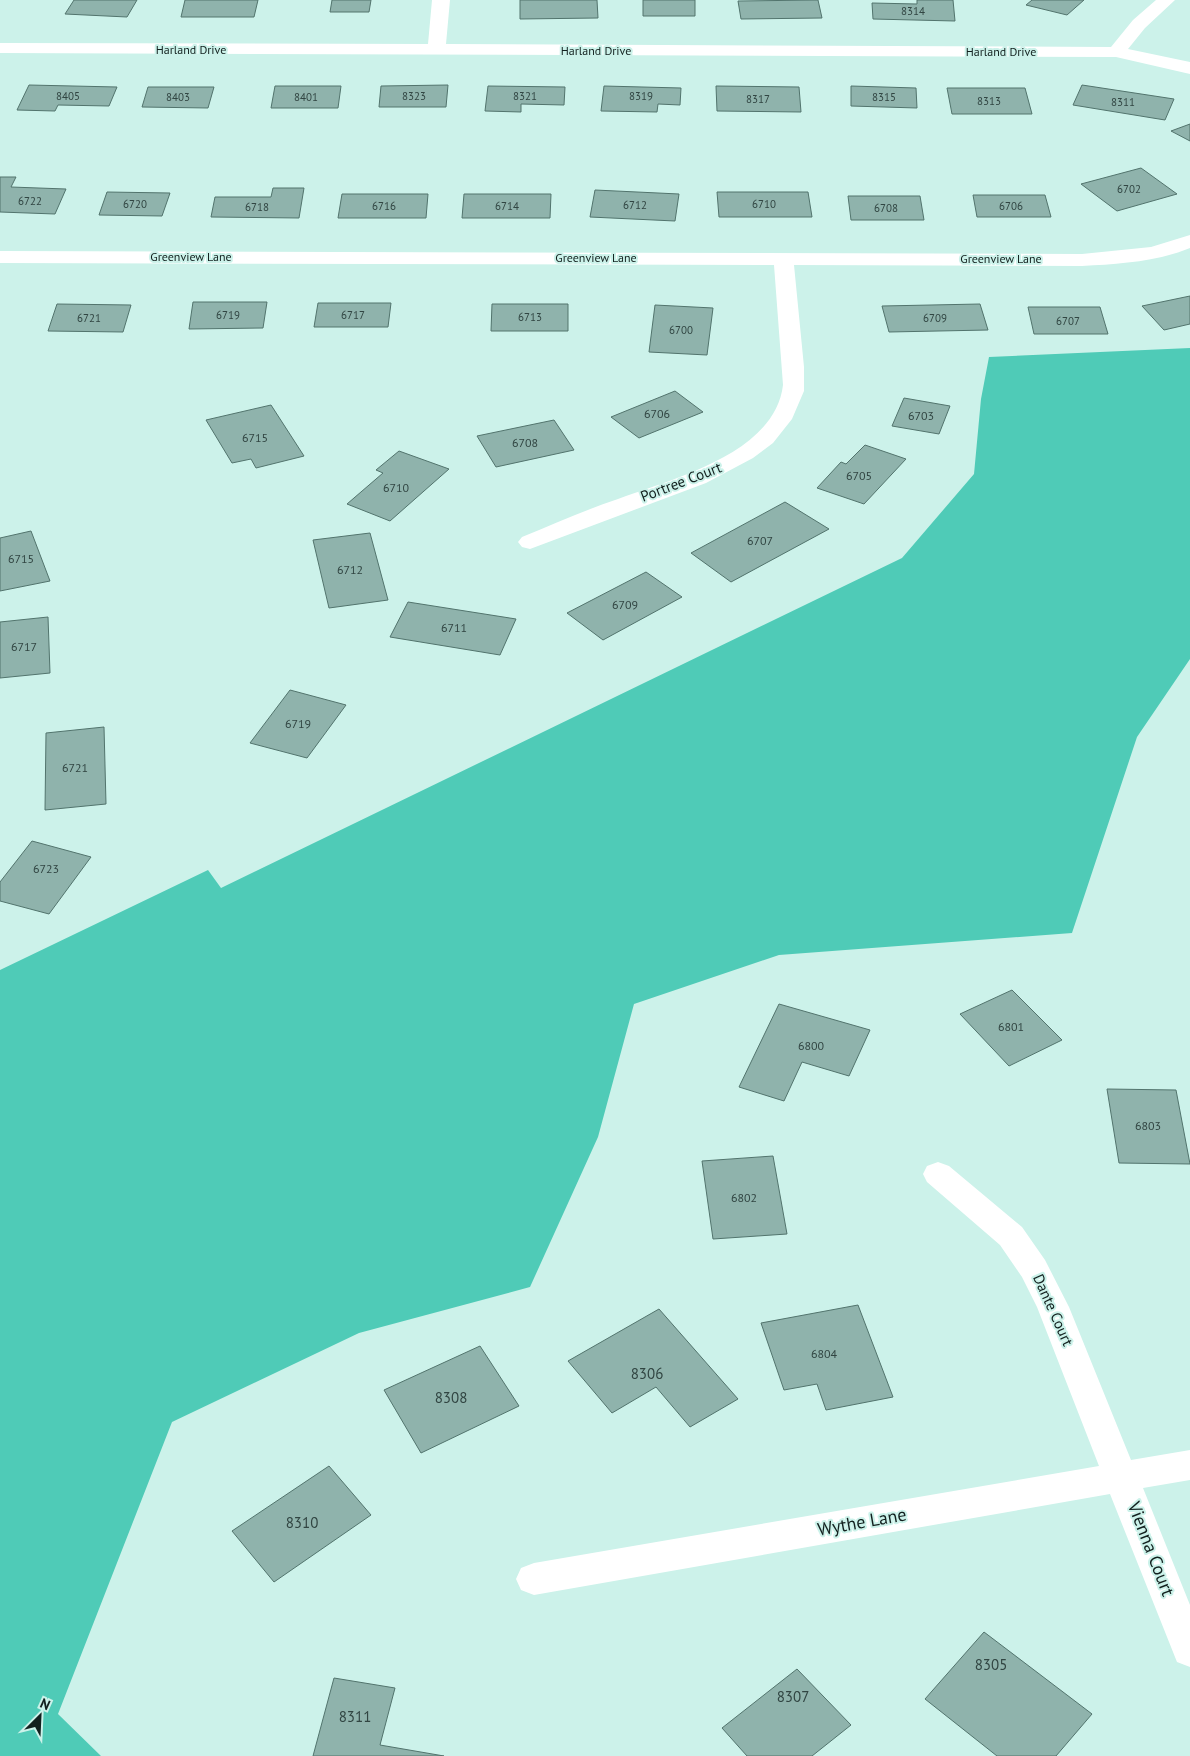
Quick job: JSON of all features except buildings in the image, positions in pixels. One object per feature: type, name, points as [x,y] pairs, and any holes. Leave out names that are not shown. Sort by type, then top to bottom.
[{"type":"street","points":[[436,50],[441,0]]},
{"type":"street","points":[[1116,52],[1139,24],[1166,0]]},
{"type":"street","name":"Harland Drive","points":[[0,48],[1116,52],[1190,68]]},
{"type":"street","name":"Greenview Lane","points":[[0,257],[1110,258],[1161,250],[1190,241]]},
{"type":"street","name":"Portree Court","points":[[530,542],[625,504],[709,474],[730,463],[760,441],[774,426],[793,394],[794,377],[788,289],[783,259]]},
{"type":"street","name":"Dante Court","points":[[938,1174],[1011,1236],[1034,1269],[1053,1307],[1122,1477]]},
{"type":"street","name":"Wythe Lane","points":[[534,1579],[1190,1465]]},
{"type":"street","name":"Vienna Court","points":[[1122,1477],[1190,1650]]},
{"type":"green space","points":[[1190,348],[1190,659],[1137,737],[1072,933],[779,955],[634,1004],[598,1137],[530,1287],[359,1333],[172,1422],[58,1714],[101,1756],[0,1756],[0,970],[208,870],[221,888],[902,558],[974,474],[981,399],[989,357]]}]
